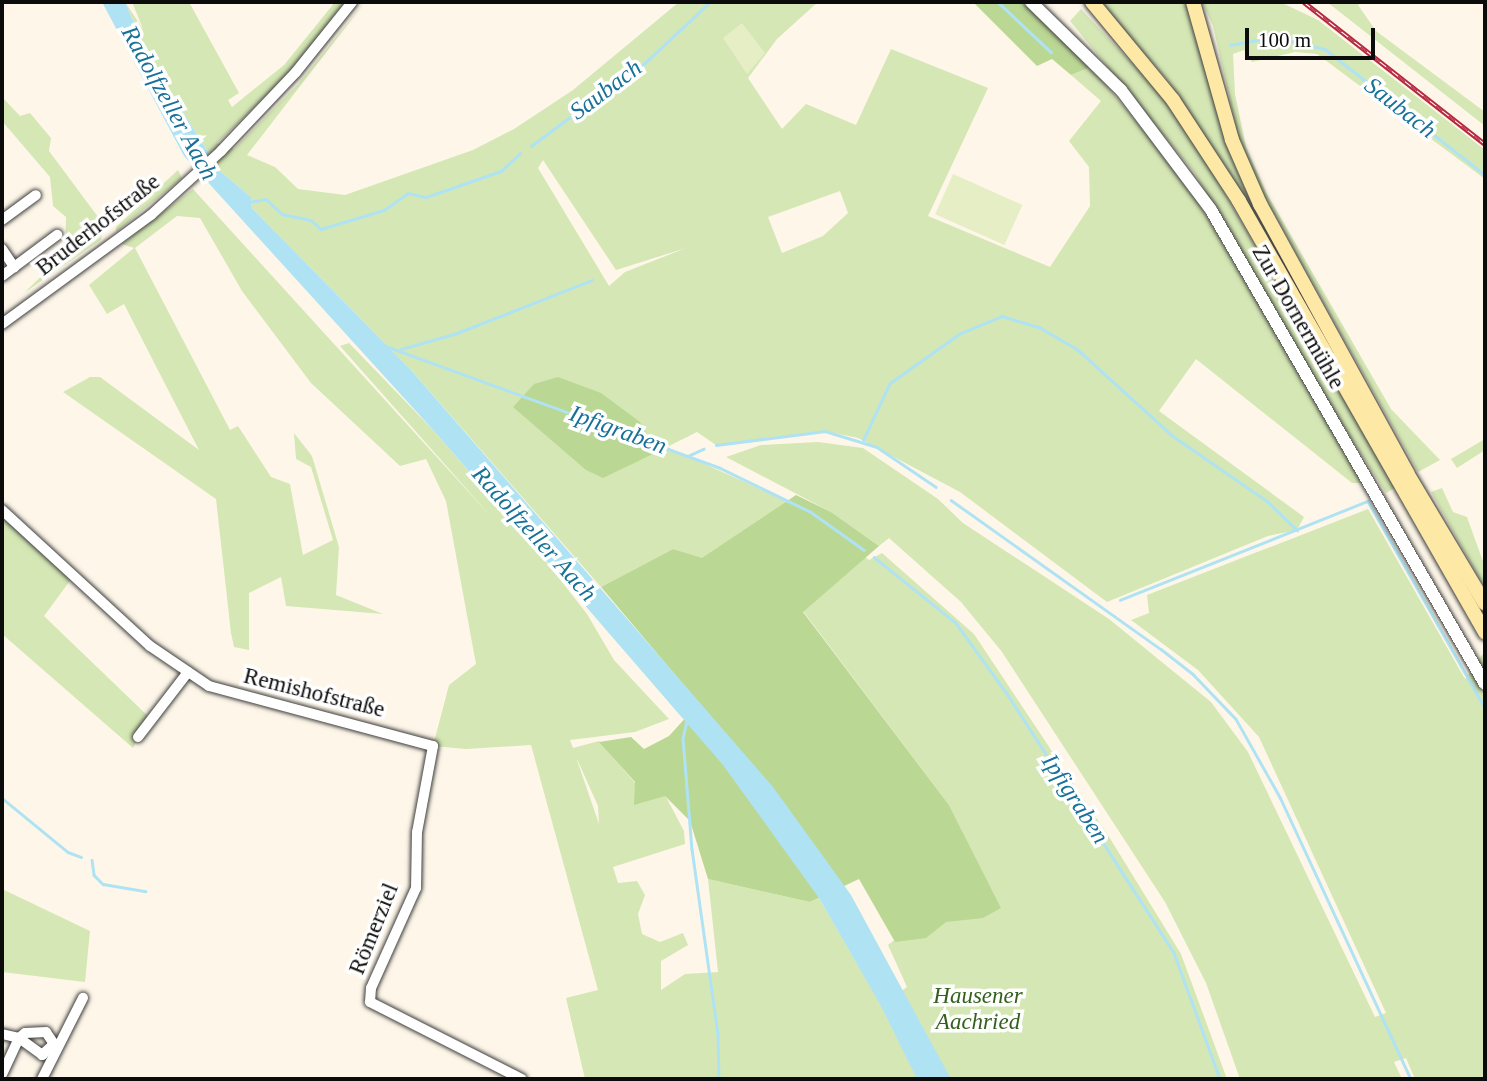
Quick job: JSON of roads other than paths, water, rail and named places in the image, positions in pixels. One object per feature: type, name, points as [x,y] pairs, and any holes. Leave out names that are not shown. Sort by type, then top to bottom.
[{"type":"main road","points":[[1092,2],[1159,82],[1208,152],[1402,476],[1485,633]]},
{"type":"main road","points":[[1193,2],[1232,140],[1260,204],[1402,476]]},
{"type":"main road","points":[[1424,515],[1485,604]]},
{"type":"street","name":"Bruderhofstraße","points":[[2,324],[151,215],[221,151],[296,72],[352,2]]},
{"type":"street","name":"Zur Dornermühle","points":[[1031,2],[1121,90],[1211,210],[1485,684]]},
{"type":"street","points":[[2,220],[36,195]]},
{"type":"street","points":[[2,276],[57,235]]},
{"type":"street","points":[[2,249],[14,267]]},
{"type":"street","name":"Remishofstraße","points":[[2,510],[150,646],[188,672],[232,694],[433,746]]},
{"type":"street","points":[[138,737],[188,672]]},
{"type":"street","name":"Römerziel","points":[[433,746],[417,832],[416,888],[371,988],[370,1002],[522,1079]]},
{"type":"street","points":[[42,1079],[51,1054],[83,998]]},
{"type":"street","points":[[2,1074],[19,1038],[33,1030],[46,1032],[53,1037],[51,1054]]},
{"type":"street","points":[[2,1034],[19,1038],[36,1053],[51,1054]]},
{"type":"water","name":"Radolfzeller Aach","points":[[102,2],[125,2],[150,60],[220,171],[251,197],[252,208],[411,370],[773,787],[851,895],[951,1079],[917,1079],[881,1006],[819,898],[723,765],[434,431],[184,156]]},
{"type":"waterway","name":"Saubach","points":[[531,146],[589,103],[617,89],[710,2]]},
{"type":"waterway","name":"Saubach","points":[[998,2],[1051,52]]},
{"type":"waterway","name":"Saubach","points":[[1230,45],[1273,37],[1325,49],[1485,175]]},
{"type":"waterway","name":"Saubach","points":[[249,202],[266,199],[282,214],[311,220],[321,229],[384,210],[408,193],[426,197],[501,171],[520,153]]},
{"type":"waterway","points":[[401,349],[457,333],[592,280]]},
{"type":"waterway","points":[[863,440],[890,383],[959,334],[1002,316],[1039,327],[1077,349],[1173,436],[1267,501],[1297,530]]},
{"type":"waterway","name":"Ipfigraben","points":[[380,344],[720,468],[811,512],[864,550]]},
{"type":"waterway","points":[[716,445],[825,431],[877,447],[936,487]]},
{"type":"waterway","points":[[688,456],[703,449]]},
{"type":"waterway","points":[[951,500],[1161,649],[1193,674],[1236,719],[1280,797],[1411,1079]]},
{"type":"waterway","points":[[1120,600],[1368,501],[1485,708]]},
{"type":"waterway","name":"Ipfigraben","points":[[874,557],[956,623],[1008,695],[1174,953],[1220,1079]]},
{"type":"waterway","points":[[687,721],[683,738],[692,849],[718,1035],[719,1079]]},
{"type":"waterway","points":[[2,798],[68,852],[81,857]]},
{"type":"waterway","points":[[92,860],[94,875],[103,884],[145,891]]},
{"type":"railway","points":[[1304,2],[1485,144]]},
{"type":"park label","name":"Hausener Aachried","points":[[978,1009]]}]
